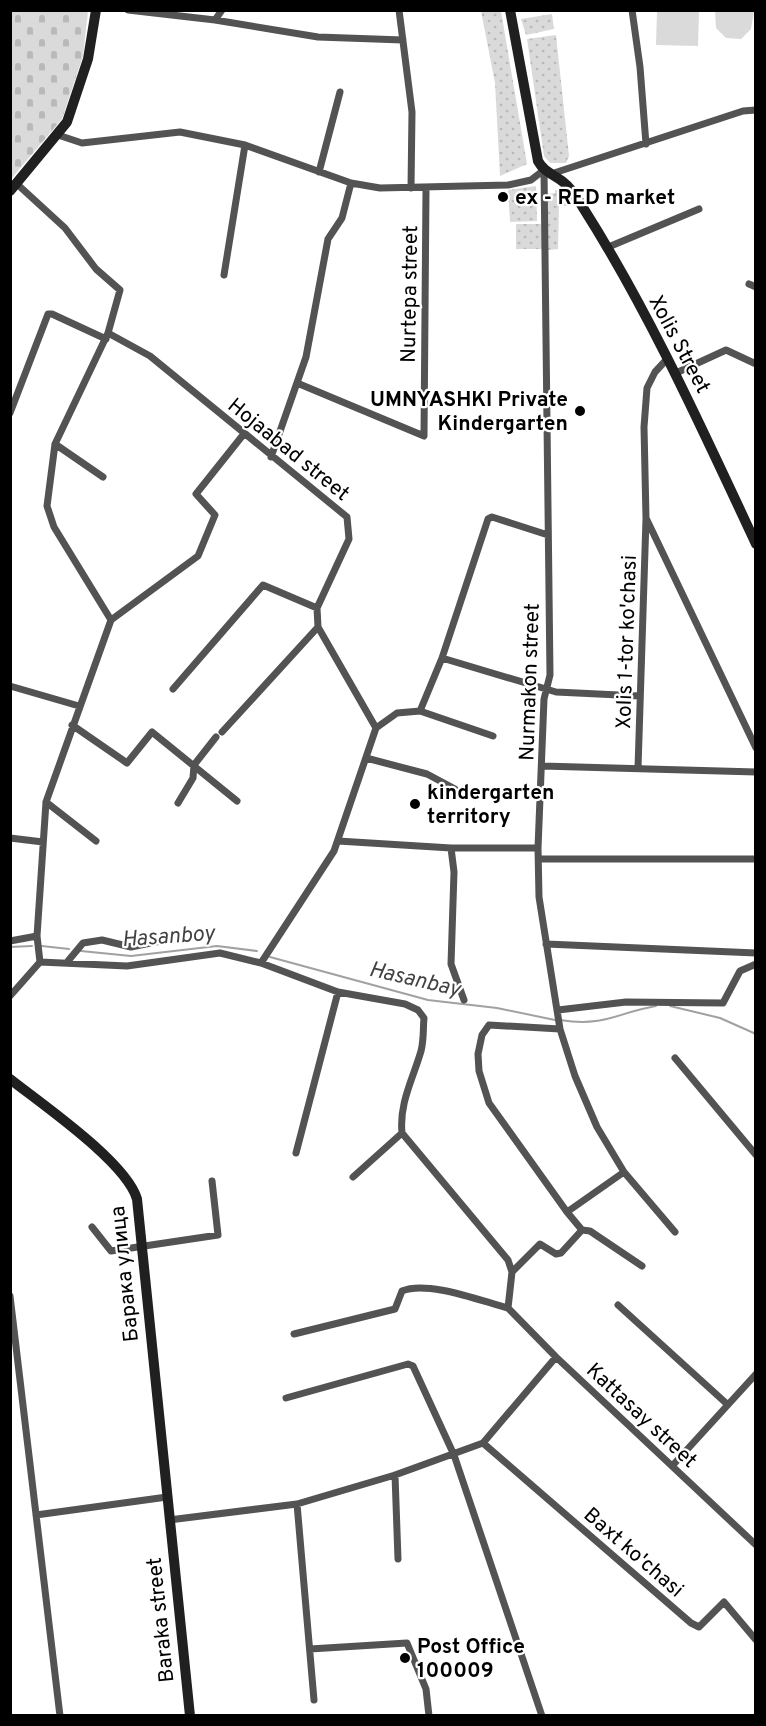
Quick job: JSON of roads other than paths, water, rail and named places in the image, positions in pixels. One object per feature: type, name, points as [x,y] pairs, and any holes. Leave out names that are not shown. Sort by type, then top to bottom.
[{"type":"main road","points":[[14,188],[58,135],[70,115],[88,59],[96,10]]},
{"type":"main road","points":[[510,10],[537,158],[548,172]]},
{"type":"main road","name":"Xolis Street","points":[[548,172],[572,191],[668,358],[756,544]]},
{"type":"main road","name":"Барака улица","points":[[10,1079],[83,1138],[126,1178],[137,1199],[169,1520]]},
{"type":"main road","name":"Baraka street","points":[[169,1520],[190,1716]]},
{"type":"street","points":[[128,10],[215,20],[318,37],[404,40]]},
{"type":"street","points":[[215,20],[222,10]]},
{"type":"street","points":[[399,10],[412,112],[411,188]]},
{"type":"street","points":[[632,10],[640,67],[646,144]]},
{"type":"street","points":[[319,172],[340,92]]},
{"type":"street","points":[[58,135],[82,143],[180,132],[245,145],[351,183],[380,188],[426,189],[508,185],[531,180],[548,172],[646,144],[743,111],[756,110]]},
{"type":"street","points":[[224,274],[245,145]]},
{"type":"street","name":"Nurmakon street","points":[[548,172],[548,690],[544,699],[538,848],[539,897],[560,1029],[574,1076],[597,1127],[624,1173],[675,1232]]},
{"type":"street","points":[[270,457],[306,357],[328,239],[342,218],[351,183]]},
{"type":"street","points":[[14,188],[66,228],[96,269],[120,290],[107,336],[55,444],[48,506],[54,527],[111,620]]},
{"type":"street","name":"Nurtepa street","points":[[297,383],[424,436],[426,189]]},
{"type":"street","points":[[606,248],[699,209]]},
{"type":"street","name":"Hojaabad street","points":[[10,413],[48,315],[52,314],[150,356],[243,435],[347,517],[349,539],[317,608],[318,627],[376,728]]},
{"type":"street","points":[[676,373],[726,350],[756,364]]},
{"type":"street","name":"Xolis 1-tor ko'chasi","points":[[638,768],[646,518],[644,427],[647,388],[655,372],[668,358]]},
{"type":"street","points":[[40,962],[37,936],[46,802],[111,620],[198,556],[215,515],[196,494],[243,435]]},
{"type":"street","points":[[55,444],[103,477]]},
{"type":"street","points":[[420,711],[442,658],[488,519],[492,516],[548,535]]},
{"type":"street","name":"Xolis 1-tor ko'chasi","points":[[646,518],[756,748]]},
{"type":"street","points":[[173,689],[263,585],[317,608]]},
{"type":"street","points":[[178,803],[193,778],[194,765],[318,627]]},
{"type":"street","points":[[442,658],[548,690],[640,696]]},
{"type":"street","points":[[10,686],[79,706]]},
{"type":"street","points":[[261,963],[338,841],[376,728],[397,713],[420,711],[493,736]]},
{"type":"street","points":[[72,725],[127,763],[152,732],[237,801]]},
{"type":"street","points":[[366,759],[427,774],[455,789]]},
{"type":"street","points":[[542,766],[756,772]]},
{"type":"street","points":[[46,802],[96,841]]},
{"type":"street","points":[[10,838],[43,842]]},
{"type":"street","points":[[338,841],[451,848],[538,848]]},
{"type":"street","points":[[451,848],[454,872],[452,964],[464,1000]]},
{"type":"street","points":[[539,859],[756,860]]},
{"type":"street","points":[[10,941],[37,936]]},
{"type":"street","points":[[68,961],[83,943],[102,940],[131,947],[170,939]]},
{"type":"street","points":[[546,944],[756,953]]},
{"type":"street","points":[[10,996],[40,962],[68,961],[127,966],[212,952],[261,963],[338,992],[405,1004],[418,1011],[424,1018],[421,1048],[404,1098],[401,1118],[402,1133],[508,1260],[512,1272],[508,1308],[428,1288],[408,1288],[402,1291],[395,1309],[294,1334]]},
{"type":"street","points":[[558,1010],[626,1002],[723,1003],[740,971],[756,964]]},
{"type":"street","points":[[296,1153],[338,992]]},
{"type":"street","points":[[560,1029],[489,1025],[482,1035],[478,1054],[479,1071],[489,1104],[582,1230],[590,1231],[642,1266]]},
{"type":"street","points":[[675,1058],[756,1155]]},
{"type":"street","points":[[353,1176],[402,1133]]},
{"type":"street","points":[[567,1212],[624,1173]]},
{"type":"street","points":[[92,1227],[111,1251],[218,1235],[212,1181]]},
{"type":"street","points":[[512,1272],[536,1246],[543,1245],[556,1254],[561,1253],[582,1230]]},
{"type":"street","points":[[10,1296],[60,1716]]},
{"type":"street","points":[[618,1305],[728,1404]]},
{"type":"street","name":"Kattasay street","points":[[508,1308],[556,1357],[756,1545]]},
{"type":"street","points":[[169,1520],[297,1504],[395,1475],[483,1443],[556,1357]]},
{"type":"street","points":[[286,1398],[411,1365],[454,1455],[542,1716]]},
{"type":"street","points":[[673,1465],[754,1377]]},
{"type":"street","name":"Baxt ko'chasi","points":[[483,1443],[691,1623],[699,1627],[724,1602],[756,1640]]},
{"type":"street","points":[[395,1475],[398,1559]]},
{"type":"street","points":[[36,1515],[166,1497]]},
{"type":"street","points":[[297,1504],[314,1700]]},
{"type":"street","points":[[310,1649],[407,1643],[426,1689],[429,1716]]},
{"type":"waterway","name":"Hasanbay","points":[[10,947],[32,946]]},
{"type":"waterway","name":"Hasanboy","points":[[42,946],[69,949]]},
{"type":"waterway","name":"Hasanboy","points":[[81,951],[131,956],[217,946],[257,951]]},
{"type":"waterway","name":"Hasanbay","points":[[270,957],[428,1000],[497,1008],[555,1020]]},
{"type":"waterway","name":"Hasanboy","points":[[560,1020],[588,1022],[656,1006]]},
{"type":"waterway","name":"Hasanboy","points":[[670,1006],[720,1018],[756,1034]]},
{"type":"place","name":"ex - RED market","points":[[503,197]]},
{"type":"place","name":"UMNYASHKI Private Kindergarten","points":[[580,411]]},
{"type":"place","name":"kindergarten territory","points":[[415,804]]},
{"type":"place","name":"Post Office 100009","points":[[405,1658]]}]
